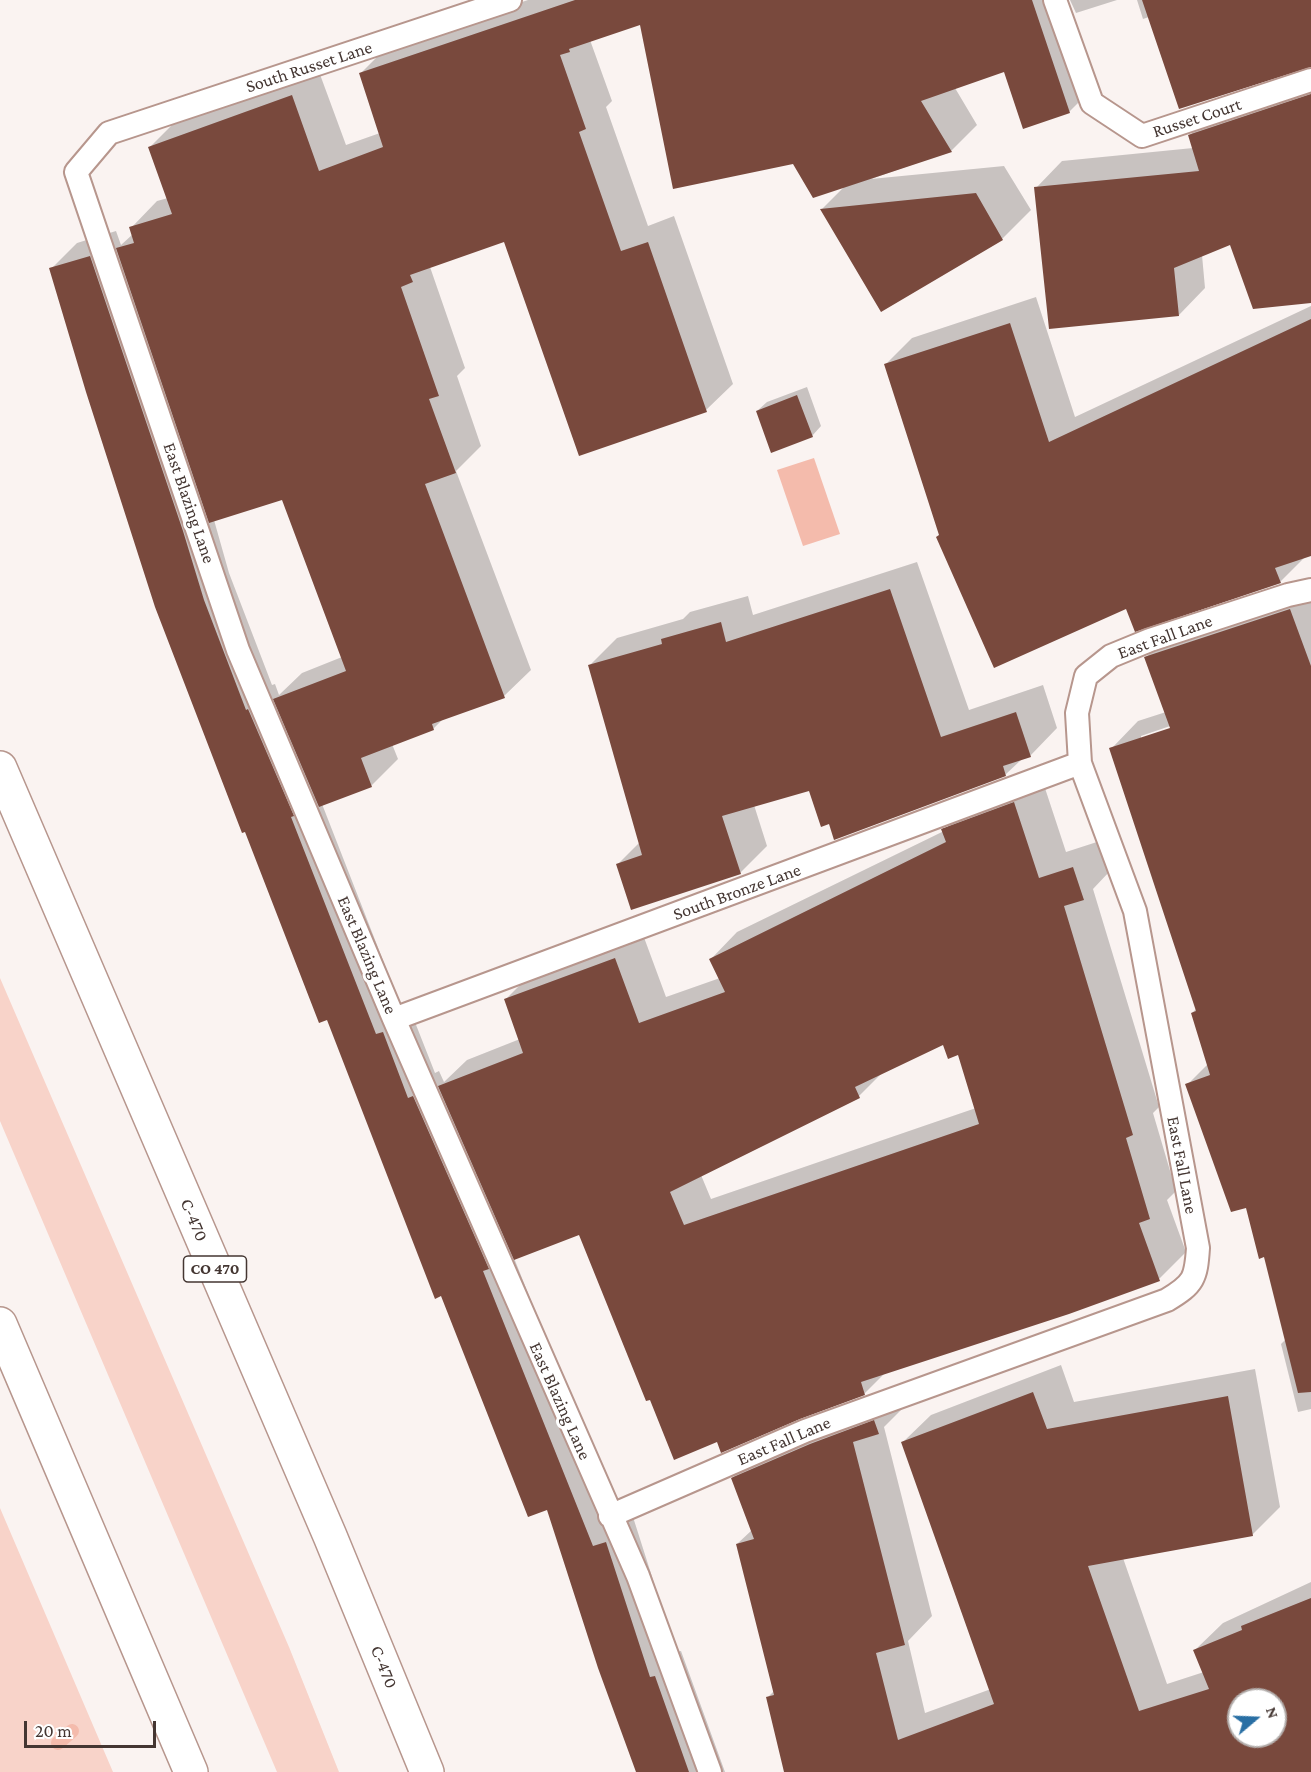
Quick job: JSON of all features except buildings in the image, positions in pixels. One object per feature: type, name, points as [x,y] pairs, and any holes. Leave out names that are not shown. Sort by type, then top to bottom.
[{"type":"highway","name":"C-470","points":[[0,768],[326,1525],[427,1772]]},
{"type":"highway","points":[[0,1324],[191,1772]]},
{"type":"lane","name":"South Russet Lane","points":[[109,133],[510,0]]},
{"type":"lane","name":"Russet Court","points":[[1055,0],[1092,103],[1142,136],[1311,80]]},
{"type":"lane","name":"East Blazing Lane","points":[[109,133],[76,172],[238,650],[394,1020],[656,1621],[710,1772]]},
{"type":"lane","name":"East Fall Lane","points":[[610,1516],[834,1419],[1167,1300],[1186,1289],[1197,1273],[1198,1248],[1135,911],[1080,764],[1077,713],[1086,676],[1111,656],[1150,640],[1288,595],[1311,590]]},
{"type":"lane","name":"South Bronze Lane","points":[[394,1020],[1080,764]]},
{"type":"shaded area","points":[[814,458],[840,534],[803,546],[777,470]]},
{"type":"shaded area","points":[[0,978],[289,1647],[339,1772],[277,1772],[0,1121]]},
{"type":"shaded area","points":[[0,1508],[113,1772],[0,1772]]},
{"type":"waterway","points":[[58,1743],[72,1731]]}]
